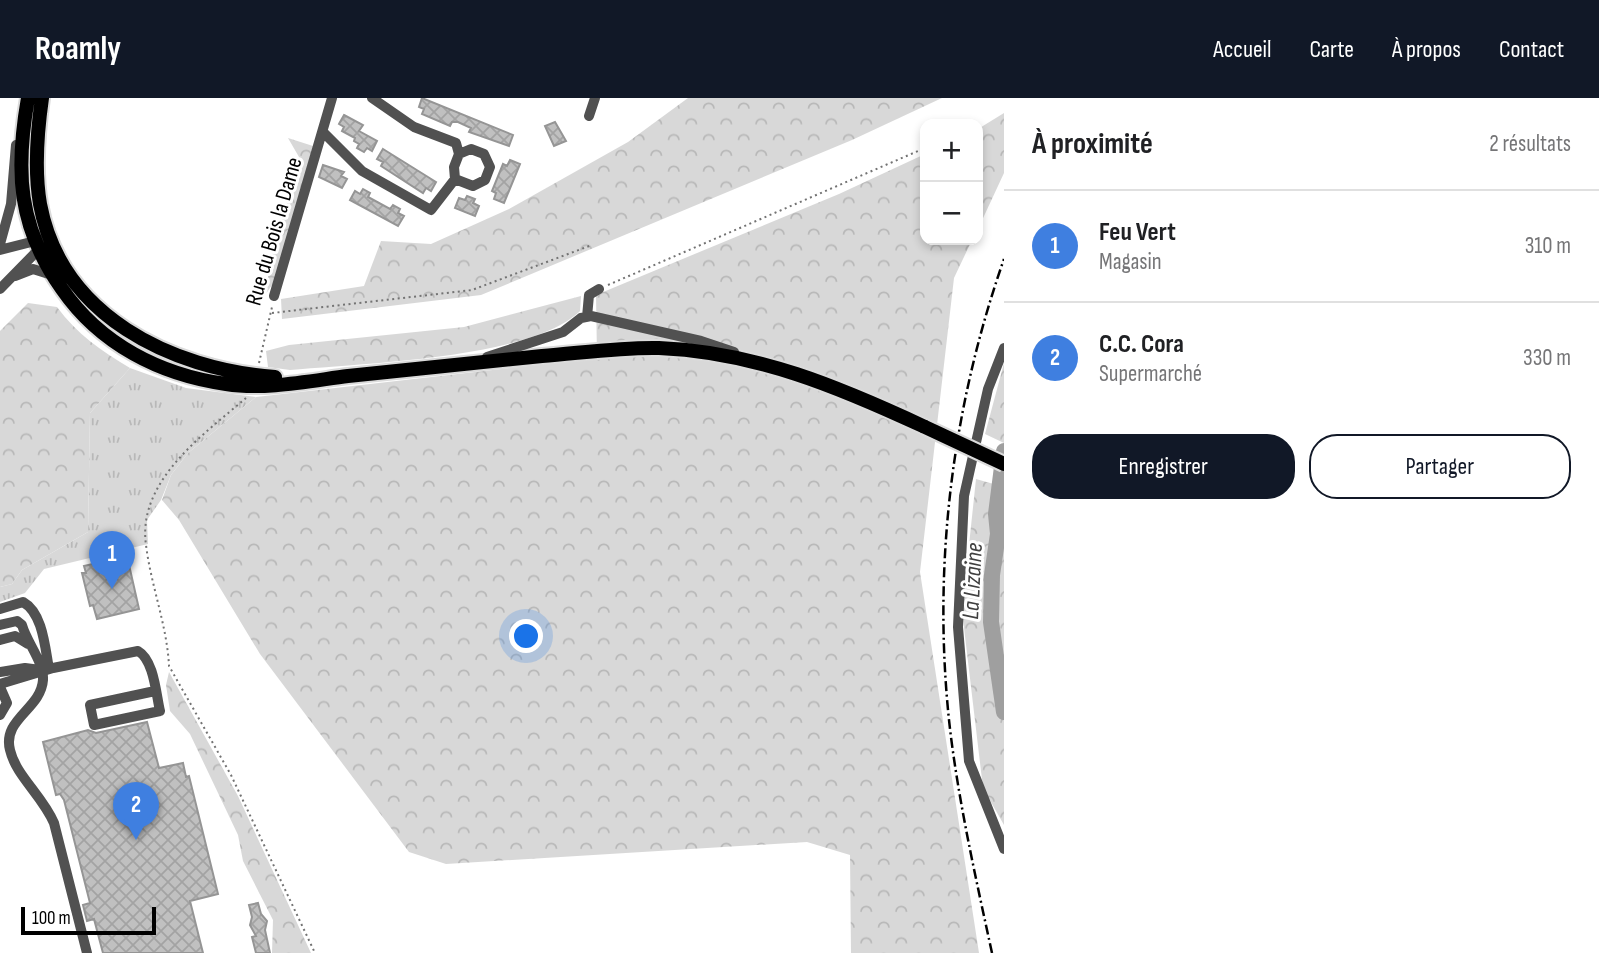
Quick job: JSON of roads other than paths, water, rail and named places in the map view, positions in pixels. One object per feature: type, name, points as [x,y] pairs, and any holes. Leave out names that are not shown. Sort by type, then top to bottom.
[{"type":"main road","points":[[28,98],[20,170],[24,211],[52,275],[85,317],[113,341],[142,360],[182,376],[254,381],[329,378],[657,348],[711,352],[773,365],[848,391],[1004,464]]},
{"type":"main road","points":[[41,98],[36,166],[40,243],[96,308],[121,329],[186,361],[254,381]]},
{"type":"street","points":[[0,244],[11,204],[18,136],[28,98]]},
{"type":"street","name":"Rue du Bois la Dame","points":[[274,296],[332,98]]},
{"type":"street","points":[[323,132],[362,171],[431,210],[455,179],[454,167],[459,154],[456,143],[414,127],[372,98]]},
{"type":"street","points":[[589,116],[595,98]]},
{"type":"street","points":[[455,179],[473,186],[485,180],[490,167],[484,154],[471,149],[459,154]]},
{"type":"street","points":[[0,250],[40,243]]},
{"type":"street","points":[[3,285],[40,243]]},
{"type":"street","points":[[3,285],[33,269],[52,275]]},
{"type":"street","points":[[587,317],[589,295],[599,289]]},
{"type":"street","points":[[467,364],[563,332],[587,317],[701,341],[773,365]]},
{"type":"street","points":[[1004,348],[988,389],[964,496],[959,552],[959,670],[973,775],[992,814],[1004,849]]},
{"type":"street","points":[[0,609],[23,602],[31,606],[38,621],[46,670],[39,693],[11,729],[10,750],[20,773],[46,803],[54,823],[87,953]]},
{"type":"street","points":[[0,625],[17,621],[22,625],[28,644],[46,670]]},
{"type":"street","points":[[0,639],[15,636],[28,644]]},
{"type":"street","points":[[0,715],[7,703],[0,686],[46,670],[138,651],[146,657],[155,691],[160,711],[94,725],[90,705],[155,691]]},
{"type":"street","points":[[0,672],[25,668],[46,670]]},
{"type":"waterway","name":"La Lizaine","points":[[1004,451],[996,514],[998,534],[992,575],[991,622],[1004,712]]},
{"type":"railway","points":[[992,953],[968,841],[954,757],[945,670],[943,610],[950,491],[959,432],[986,316],[1004,259]]},
{"type":"place","name":"Feu Vert","points":[[112,589]]},
{"type":"place","name":"C.C. Cora","points":[[136,840]]}]
